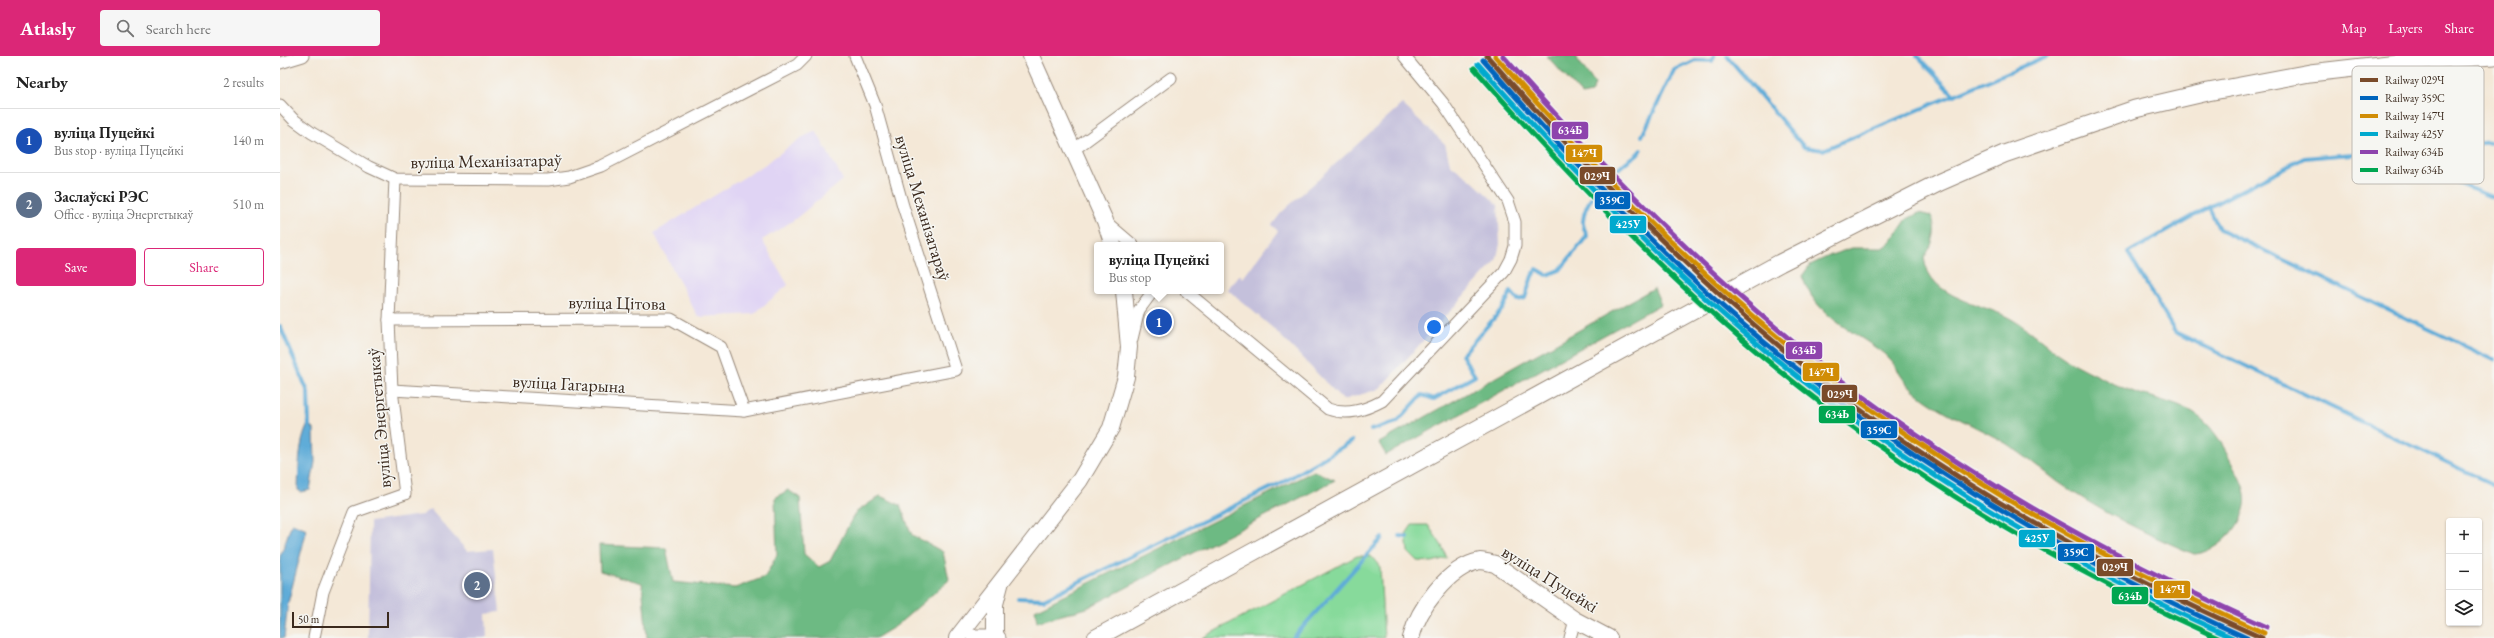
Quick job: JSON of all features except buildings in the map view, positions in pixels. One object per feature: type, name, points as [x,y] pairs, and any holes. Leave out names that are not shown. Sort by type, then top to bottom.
[{"type":"main road","points":[[1031,56],[1072,151],[1105,221],[1112,242]]},
{"type":"main road","points":[[2371,66],[2415,61],[2494,56]]},
{"type":"main road","points":[[1096,637],[1780,263],[1940,182],[2004,154],[2135,109],[2208,92],[2310,73],[2352,68]]},
{"type":"main road","points":[[957,638],[1080,480],[1111,428],[1126,377],[1130,347],[1124,294]]},
{"type":"main road","name":"вуліца Пуцейкі","points":[[1411,638],[1423,608],[1441,586],[1458,571],[1481,561],[1495,564],[1575,620],[1609,638]]},
{"type":"main road","points":[[975,638],[996,638],[995,604],[1003,578]]},
{"type":"street","points":[[280,63],[303,56]]},
{"type":"street","name":"вуліца Механізатараў","points":[[280,105],[293,119],[312,133],[369,167],[395,179],[548,180],[569,178],[601,166],[797,64],[806,56]]},
{"type":"street","name":"вуліца Механізатараў","points":[[744,411],[956,370],[903,206],[875,105],[855,56]]},
{"type":"street","points":[[1190,294],[1328,409],[1341,412],[1367,409],[1382,401],[1504,272],[1511,259],[1515,246],[1515,222],[1508,200],[1443,103],[1404,56]]},
{"type":"street","points":[[1072,151],[1171,78]]},
{"type":"street","name":"вуліца Энергетыкаў","points":[[314,638],[322,592],[354,512],[405,494],[392,390],[389,320],[395,179]]},
{"type":"street","points":[[1105,221],[1130,242]]},
{"type":"street","points":[[1130,347],[1139,310],[1151,294]]},
{"type":"street","name":"вуліца Цітова","points":[[389,320],[671,319],[721,348],[744,411]]},
{"type":"street","name":"вуліца Гагарына","points":[[392,390],[744,411]]},
{"type":"street","points":[[1570,638],[1575,620]]},
{"type":"shaded area","points":[[1402,104],[1445,144],[1450,164],[1471,180],[1498,205],[1500,244],[1496,261],[1379,389],[1343,400],[1275,330],[1227,289],[1240,275],[1243,278],[1278,231],[1272,225],[1281,213]]},
{"type":"shaded area","points":[[816,131],[843,180],[794,220],[762,240],[788,285],[754,314],[698,317],[654,233],[764,165],[801,138]]},
{"type":"shaded area","points":[[430,509],[467,551],[493,549],[500,612],[486,614],[487,637],[483,638],[368,638],[370,522],[422,515]]},
{"type":"green space","points":[[1547,56],[1575,56],[1595,84],[1591,93],[1582,95]]},
{"type":"green space","points":[[1919,213],[1931,216],[1934,227],[1934,237],[1924,258],[1928,272],[1936,283],[1947,292],[2013,320],[2066,359],[2087,371],[2136,393],[2178,406],[2198,416],[2206,423],[2215,433],[2226,451],[2244,489],[2245,508],[2239,522],[2226,539],[2214,548],[2194,554],[2142,531],[2107,513],[2058,482],[2007,444],[1926,400],[1911,388],[1888,357],[1836,321],[1816,302],[1808,290],[1802,276],[1810,265],[1831,255],[1852,248],[1882,248],[1891,242],[1907,219]]},
{"type":"green space","points":[[1654,288],[1661,304],[1386,455],[1379,443]]},
{"type":"green space","points":[[1314,471],[1335,480],[1087,608],[1037,622],[1035,610]]},
{"type":"green space","points":[[788,490],[800,498],[804,554],[819,567],[830,561],[855,513],[880,496],[900,505],[912,535],[943,552],[949,580],[896,626],[876,638],[647,638],[642,583],[600,571],[599,545],[666,548],[673,582],[735,588],[765,577],[777,555],[775,498]]},
{"type":"green space","points":[[1412,525],[1428,525],[1442,546],[1447,558],[1432,562],[1417,561],[1408,552],[1406,534]]},
{"type":"green space","points":[[1357,556],[1371,556],[1380,567],[1384,638],[1202,638]]},
{"type":"water","points":[[308,424],[314,429],[315,462],[310,490],[301,492],[298,490],[300,456],[302,440]]},
{"type":"water","points":[[292,523],[307,529],[288,603],[284,638],[280,638],[280,557]]},
{"type":"waterway","points":[[1642,136],[1674,70],[1695,60],[1712,61],[1714,56]]},
{"type":"waterway","points":[[1727,56],[1804,147],[1823,150],[2047,56]]},
{"type":"waterway","points":[[1917,56],[1955,96]]},
{"type":"waterway","points":[[2484,143],[2494,142]]},
{"type":"waterway","points":[[1371,430],[1397,422],[1422,395],[1434,399],[1475,376],[1462,355],[1503,308],[1511,292],[1518,300],[1525,298],[1532,276],[1537,269],[1547,275],[1560,270],[1587,236],[1583,223],[1584,212],[1593,196],[1612,175],[1641,150]]},
{"type":"waterway","points":[[2352,154],[2304,158],[2209,207],[2128,253],[2175,332],[2494,485]]},
{"type":"waterway","points":[[2459,184],[2494,198]]},
{"type":"waterway","points":[[2209,207],[2219,229],[2494,360]]},
{"type":"waterway","points":[[280,326],[308,392],[309,428]]},
{"type":"waterway","points":[[1018,598],[1044,599],[1285,481],[1352,441]]},
{"type":"waterway","points":[[1400,536],[1407,537]]},
{"type":"waterway","points":[[1293,638],[1382,538]]},
{"type":"rail line","name":"029Ч","points":[[1487,56],[1562,139],[1680,258],[1763,332],[1859,409],[1969,484],[2025,518],[2142,581],[2262,638]]},
{"type":"rail line","name":"147Ч","points":[[1495,56],[1608,179],[1687,257],[1769,330],[1865,405],[1919,443],[2030,513],[2145,576],[2264,633]]},
{"type":"rail line","name":"634Б","points":[[1503,56],[1576,137],[1652,215],[1691,252],[1772,325],[1866,399],[1920,438],[2032,508],[2089,540],[2148,570],[2267,627]]},
{"type":"rail line","name":"359С","points":[[1483,60],[1577,164],[1642,231],[1745,326],[1862,418],[1985,500],[2049,538],[2180,607],[2247,638]]},
{"type":"rail line","name":"425У","points":[[1478,64],[1541,134],[1638,235],[1741,330],[1855,421],[1976,502],[2039,539],[2102,574],[2233,638]]},
{"type":"rail line","name":"634Ь","points":[[1474,68],[1568,172],[1667,272],[1737,335],[1849,424],[1907,465],[2028,541],[2154,608],[2218,638]]},
{"type":"place","name":"вуліца Пуцейкі","points":[[1159,322]]},
{"type":"place","name":"Заслаўскі РЭС","points":[[477,585]]}]
